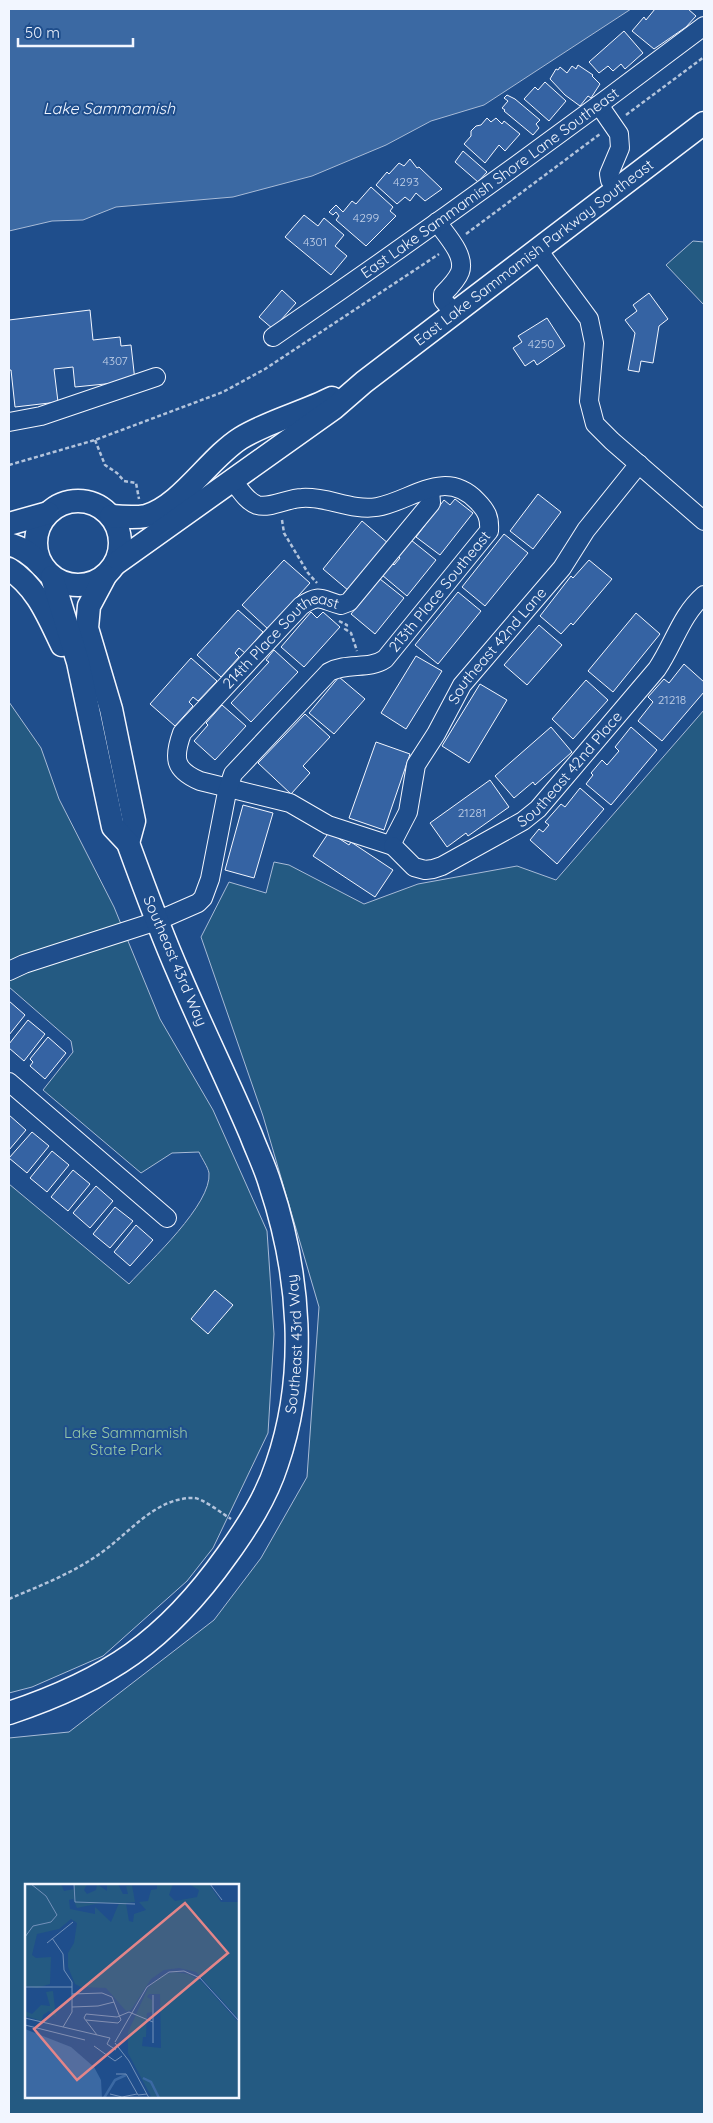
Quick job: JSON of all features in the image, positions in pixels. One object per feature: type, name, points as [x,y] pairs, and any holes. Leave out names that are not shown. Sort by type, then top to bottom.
[{"type":"main road","name":"East Lake Sammamish Parkway Southeast","points":[[110,570],[334,408],[364,382],[704,123]]},
{"type":"main road","name":"East Lake Sammamish Parkway Southeast","points":[[111,516],[143,516],[165,507],[220,455],[241,438],[322,403],[364,382]]},
{"type":"main road","points":[[9,524],[48,512],[67,503],[88,501],[100,507],[111,516],[118,527],[120,552],[89,606],[87,628],[111,709],[134,821],[128,843]]},
{"type":"main road","points":[[47,572],[37,556],[35,544],[37,532],[48,512]]},
{"type":"main road","points":[[9,544],[30,554],[47,572],[68,584],[85,585],[96,582],[110,570]]},
{"type":"main road","points":[[9,569],[22,578],[42,604],[83,689]]},
{"type":"main road","name":"Southeast 43rd Way","points":[[9,1713],[69,1692],[104,1674],[142,1648],[179,1614],[206,1585],[258,1508],[277,1466],[289,1425],[297,1368],[297,1322],[291,1271],[283,1227],[270,1182],[157,921],[128,843],[113,827],[74,648],[47,572]]},
{"type":"street","name":"East Lake Sammamish Shore Lane Southeast","points":[[273,336],[437,222],[599,105],[704,26]]},
{"type":"street","points":[[599,105],[619,134],[620,148],[609,174],[610,180],[617,189]]},
{"type":"street","points":[[437,222],[459,254],[461,270],[443,294],[443,300],[454,313]]},
{"type":"street","points":[[538,250],[589,319],[593,331],[594,342],[589,401],[595,424],[704,521]]},
{"type":"street","points":[[9,422],[41,416],[156,377]]},
{"type":"street","name":"Southeast 42nd Lane","points":[[393,846],[393,841],[408,812],[416,765],[436,734],[462,685],[562,568],[586,530],[639,464]]},
{"type":"street","name":"213th Place Southeast","points":[[9,971],[24,964],[157,921],[192,907],[202,898],[210,879],[228,787],[238,767],[329,672],[336,668],[373,664],[385,659],[489,531],[488,515],[471,495],[456,488],[446,486],[430,489],[377,507],[349,506],[303,498],[265,506],[253,503],[233,481]]},
{"type":"street","name":"214th Place Southeast","points":[[393,846],[328,825],[290,802],[200,781],[187,775],[178,765],[176,750],[182,733],[301,606],[312,598],[322,597],[341,605],[348,602],[431,503],[430,489]]},
{"type":"street","name":"Southeast 42nd Place","points":[[393,846],[414,867],[425,870],[433,869],[449,862],[531,815],[657,669],[665,658],[681,622],[704,595]]},
{"type":"street","points":[[9,1082],[167,1218]]},
{"type":"path","points":[[9,465],[95,440],[199,402],[265,370],[453,245],[704,57]]},
{"type":"path","points":[[95,440],[105,465],[117,473],[124,481],[136,483],[140,502]]},
{"type":"path","points":[[9,1599],[47,1583],[97,1556],[158,1508],[178,1500],[196,1498],[246,1528]]},
{"type":"green space","points":[[693,241],[704,242],[704,305],[666,265]]},
{"type":"green space","name":"Lake Sammamish State Park","points":[[9,702],[41,748],[59,799],[114,907],[160,1019],[213,1110],[267,1231],[274,1334],[268,1433],[213,1548],[187,1581],[103,1656],[32,1687],[9,1693],[9,1184],[129,1284],[191,1216],[207,1186],[209,1173],[199,1152],[172,1153],[141,1173],[43,1090],[73,1052],[71,1041],[9,987]]},
{"type":"green space","points":[[704,710],[704,2114],[9,2114],[9,1738],[69,1732],[214,1620],[261,1558],[307,1477],[319,1307],[263,1116],[201,937],[229,882],[266,893],[274,862],[289,865],[364,904],[418,884],[517,866],[556,880]]},
{"type":"water","name":"Lake Sammamish","points":[[9,9],[631,9],[484,105],[431,121],[386,145],[312,176],[233,197],[116,207],[83,220],[52,221],[9,231]]},
{"type":"building","points":[[655,9],[688,9],[696,16],[686,27],[654,49],[632,31],[644,17],[646,20]]},
{"type":"building","points":[[624,31],[643,53],[625,69],[621,64],[613,71],[608,66],[599,73],[589,62]]},
{"type":"building","points":[[578,65],[593,75],[600,84],[591,98],[588,96],[580,106],[565,95],[550,79],[556,69],[558,70],[560,67],[567,73],[572,66],[576,69]]},
{"type":"building","points":[[545,82],[566,101],[549,121],[524,99],[535,87],[538,90]]},
{"type":"building","points":[[507,95],[515,99],[540,120],[536,124],[539,128],[533,135],[502,108],[508,101],[504,98]]},
{"type":"building","points":[[487,118],[491,122],[496,118],[502,124],[504,121],[520,134],[505,151],[499,145],[485,163],[464,144],[471,136],[471,131],[476,126],[481,125]]},
{"type":"building","points":[[463,151],[487,172],[478,182],[455,162]]},
{"type":"building","points":[[410,159],[417,168],[419,167],[442,189],[425,201],[416,193],[410,201],[405,197],[397,204],[376,185],[387,172],[389,174],[399,163],[404,166]]},
{"type":"building","points":[[371,187],[393,207],[390,211],[396,216],[366,246],[336,220],[339,216],[336,212],[333,215],[329,212],[336,205],[343,212],[352,201],[356,204]]},
{"type":"building","points":[[304,215],[318,226],[324,218],[344,235],[335,246],[347,256],[331,275],[285,237]]},
{"type":"building","points":[[282,290],[296,303],[273,329],[259,317]]},
{"type":"building","points":[[649,293],[668,319],[659,326],[653,363],[641,361],[639,372],[628,370],[635,333],[625,320],[637,311],[633,305]]},
{"type":"building","points":[[90,310],[93,340],[120,337],[121,346],[131,345],[135,381],[75,387],[73,367],[54,369],[58,402],[15,407],[11,370],[9,370],[9,320]]},
{"type":"building","points":[[547,318],[565,346],[537,365],[534,360],[525,366],[513,348],[522,342],[518,336]]},
{"type":"building","points":[[538,494],[561,512],[533,549],[510,531]]},
{"type":"building","points":[[455,499],[473,513],[440,555],[416,537],[444,500],[450,505]]},
{"type":"building","points":[[362,521],[389,544],[349,591],[323,569]]},
{"type":"building","points":[[504,534],[528,553],[485,606],[462,587]]},
{"type":"building","points":[[411,540],[436,560],[407,596],[382,575],[392,563],[394,565],[400,558],[398,556]]},
{"type":"building","points":[[284,560],[310,583],[268,629],[242,605]]},
{"type":"building","points":[[589,560],[612,579],[573,625],[571,623],[561,634],[540,616],[571,576],[573,578]]},
{"type":"building","points":[[380,579],[404,598],[375,634],[351,614]]},
{"type":"building","points":[[458,592],[481,611],[438,664],[415,645]]},
{"type":"building","points":[[238,610],[263,632],[245,653],[239,648],[235,653],[239,657],[221,677],[197,655]]},
{"type":"building","points":[[311,612],[317,618],[323,612],[340,627],[304,667],[281,647]]},
{"type":"building","points":[[636,613],[660,634],[613,692],[588,671]]},
{"type":"building","points":[[539,625],[562,645],[527,685],[504,665]]},
{"type":"building","points":[[274,650],[298,672],[251,722],[231,703],[269,662],[266,660]]},
{"type":"building","points":[[416,656],[442,671],[406,729],[381,713]]},
{"type":"building","points":[[191,658],[217,681],[198,701],[193,697],[189,702],[193,706],[175,726],[150,704]]},
{"type":"building","points":[[684,664],[704,682],[704,692],[662,741],[638,721],[653,702],[648,697],[664,679],[669,683]]},
{"type":"building","points":[[339,677],[365,699],[334,734],[309,713]]},
{"type":"building","points":[[586,680],[608,700],[573,739],[552,719]]},
{"type":"building","points":[[480,684],[507,700],[469,763],[442,746]]},
{"type":"building","points":[[222,705],[246,726],[215,760],[194,741],[208,725],[206,723]]},
{"type":"building","points":[[305,714],[330,737],[303,766],[310,773],[291,794],[258,763]]},
{"type":"building","points":[[551,727],[572,752],[535,785],[533,782],[514,798],[495,776]]},
{"type":"building","points":[[631,727],[657,750],[611,805],[586,784],[593,775],[591,773],[602,760],[607,765],[619,751],[615,747]]},
{"type":"building","points":[[376,742],[410,754],[384,830],[349,818]]},
{"type":"building","points":[[490,780],[509,807],[468,836],[466,833],[447,847],[430,823]]},
{"type":"building","points":[[580,788],[604,809],[557,864],[530,840],[539,829],[543,832],[549,825],[545,822],[561,804],[565,807]]},
{"type":"building","points":[[243,805],[273,813],[254,878],[225,870]]},
{"type":"building","points":[[329,832],[349,845],[351,842],[393,870],[375,897],[313,856]]},
{"type":"building","points":[[9,1001],[25,1015],[9,1035]]},
{"type":"building","points":[[28,1020],[45,1034],[24,1061],[9,1048],[9,1044]]},
{"type":"building","points":[[48,1037],[66,1053],[45,1079],[30,1066],[33,1062],[30,1059]]},
{"type":"building","points":[[9,1115],[26,1130],[9,1150]]},
{"type":"building","points":[[32,1132],[49,1146],[27,1173],[9,1158]]},
{"type":"building","points":[[52,1151],[69,1165],[47,1192],[30,1178]]},
{"type":"building","points":[[73,1170],[90,1184],[68,1211],[51,1197]]},
{"type":"building","points":[[96,1186],[113,1201],[90,1228],[73,1213]]},
{"type":"building","points":[[115,1207],[133,1221],[110,1248],[93,1234]]},
{"type":"building","points":[[136,1225],[153,1240],[130,1266],[114,1252]]},
{"type":"building","points":[[215,1290],[233,1305],[208,1334],[191,1319]]}]
